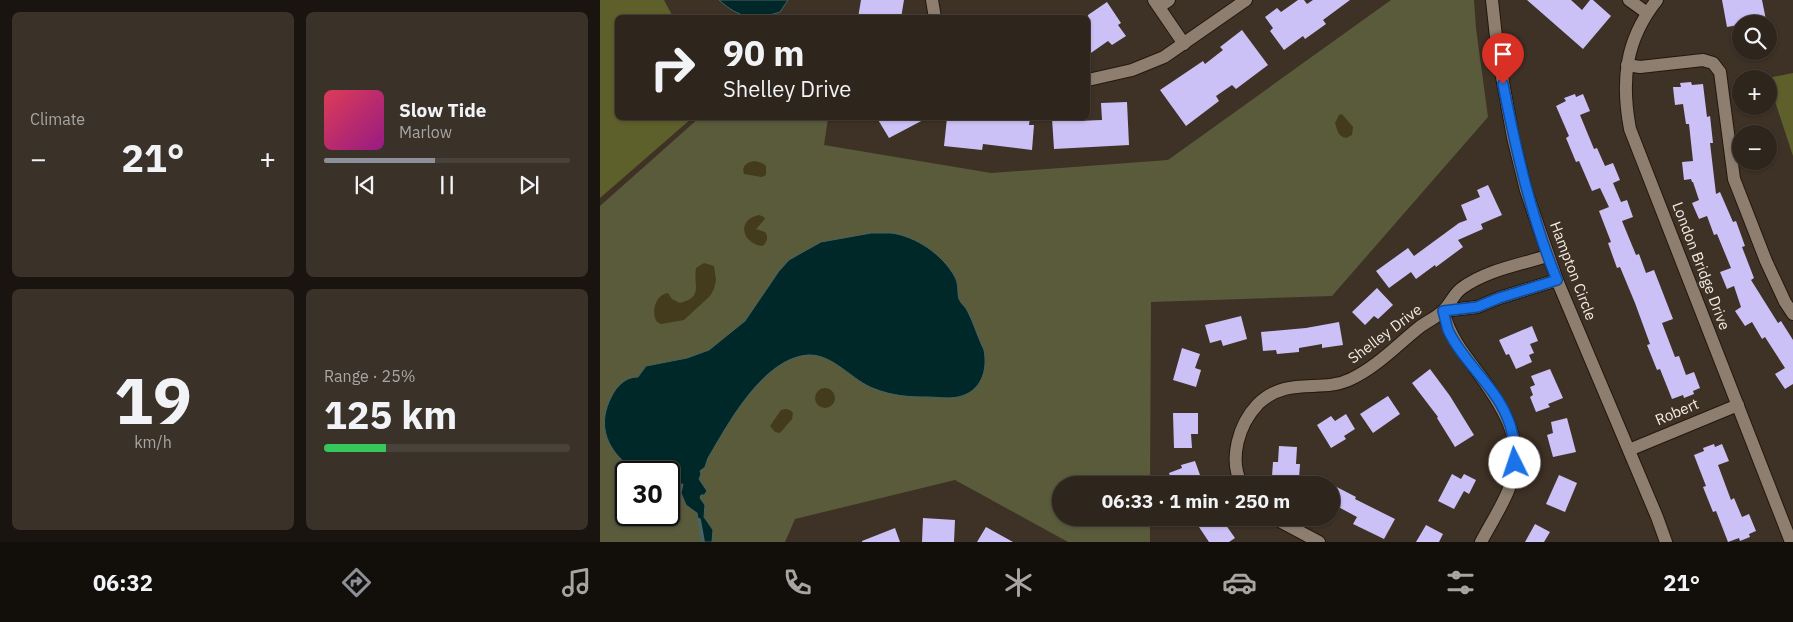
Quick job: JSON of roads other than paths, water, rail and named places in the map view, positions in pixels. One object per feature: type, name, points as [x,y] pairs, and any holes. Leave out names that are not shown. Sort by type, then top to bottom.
[{"type":"street","points":[[932,0],[934,15]]},
{"type":"street","points":[[1090,80],[1148,64],[1184,44],[1246,0]]},
{"type":"street","name":"Hampton Circle","points":[[1492,0],[1498,55],[1514,137],[1526,190],[1547,256],[1666,542]]},
{"type":"street","points":[[1629,0],[1647,13]]},
{"type":"street","name":"London Bridge Drive","points":[[1656,0],[1647,13],[1634,40],[1627,65],[1625,89],[1630,129],[1791,542]]},
{"type":"street","points":[[1161,2],[1184,44]]},
{"type":"street","points":[[1627,65],[1640,67],[1703,60],[1713,63],[1720,72],[1734,178],[1766,261],[1785,302],[1793,314]]},
{"type":"street","name":"Shelley Drive","points":[[1240,476],[1236,460],[1237,444],[1244,424],[1260,403],[1282,389],[1295,386],[1325,385],[1349,380],[1368,370],[1422,325],[1443,311],[1460,289],[1494,272],[1547,256]]},
{"type":"street","name":"Shelley Drive","points":[[1443,311],[1477,307],[1557,280]]},
{"type":"street","points":[[1443,311],[1448,329],[1456,344],[1499,401],[1513,435],[1515,463],[1508,492],[1481,542]]},
{"type":"street","name":"Robert","points":[[1629,450],[1738,405]]},
{"type":"street","points":[[1289,526],[1319,542]]},
{"type":"water","points":[[719,0],[788,0],[780,12],[766,15],[744,15]]},
{"type":"water","points":[[871,233],[891,233],[919,242],[936,254],[955,277],[959,299],[968,312],[984,350],[984,373],[972,391],[958,397],[946,398],[895,395],[875,389],[858,380],[835,363],[817,356],[808,355],[792,359],[776,368],[762,380],[737,411],[708,458],[705,467],[700,471],[699,479],[707,491],[700,498],[705,505],[704,517],[713,530],[712,542],[703,542],[697,513],[686,505],[681,493],[683,484],[680,485],[680,461],[623,461],[613,450],[606,433],[604,425],[607,407],[616,389],[628,379],[638,377],[646,366],[687,358],[709,350],[745,321],[779,271],[789,260],[821,242]]},
{"type":"waterway","points":[[699,520],[703,542]]}]
